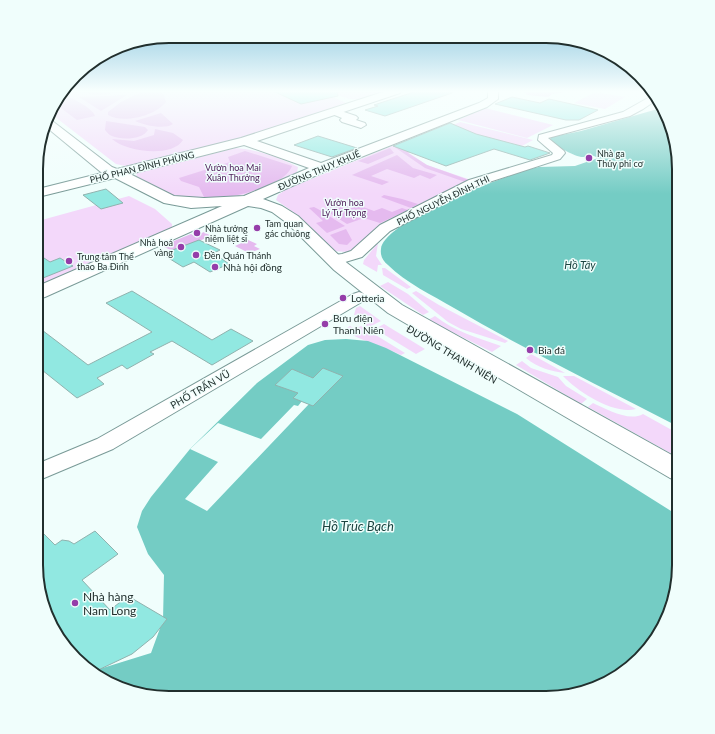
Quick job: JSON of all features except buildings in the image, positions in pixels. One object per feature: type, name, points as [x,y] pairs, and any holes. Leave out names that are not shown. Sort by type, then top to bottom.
[{"type":"main road","points":[[51,125],[112,173],[128,189],[148,200],[180,208],[203,209],[244,203]]},
{"type":"main road","name":"PHỐ PHAN ĐÌNH PHÙNG","points":[[43,192],[112,173],[245,142],[295,125]]},
{"type":"main road","name":"ĐƯỜNG THỤY KHUÊ","points":[[43,291],[321,168],[431,125]]},
{"type":"main road","points":[[245,142],[321,168]]},
{"type":"main road","points":[[112,173],[158,196],[178,202],[206,204],[244,203]]},
{"type":"main road","name":"ĐƯỜNG THANH NIÊN","points":[[244,203],[268,204],[286,215],[362,285],[395,309],[672,467]]},
{"type":"main road","name":"ĐƯỜNG THANH NIÊN","points":[[244,203],[278,219],[359,297],[455,356],[672,484]]},
{"type":"main road","points":[[180,208],[183,218],[197,224]]},
{"type":"street","name":"PHỐ NGUYỄN ĐÌNH THI","points":[[333,259],[345,259],[355,256],[375,235],[385,228],[473,183],[556,157],[559,153],[558,150],[543,140],[543,137],[584,125]]},
{"type":"street","name":"PHỐ TRẤN VŨ","points":[[43,470],[105,444],[359,297]]},
{"type":"green space","points":[[66,125],[290,125],[246,140],[130,167],[116,164]]},
{"type":"green space","points":[[106,125],[134,125],[145,127],[148,130],[141,136],[126,138],[110,135],[105,130]]},
{"type":"green space","points":[[150,125],[170,125],[165,127]]},
{"type":"green space","points":[[453,125],[473,125],[533,140],[522,146],[449,127]]},
{"type":"green space","points":[[478,125],[552,125],[527,138]]},
{"type":"green space","points":[[155,129],[173,133],[183,140],[177,146],[169,149],[149,151],[127,147],[112,139],[134,141],[154,135]]},
{"type":"green space","points":[[396,145],[412,151],[408,153],[427,165],[469,180],[465,182],[425,168],[393,146]]},
{"type":"green space","name":"Vườn hoa Lý Tự Trọng","points":[[397,145],[427,165],[471,180],[355,250],[347,252],[333,251],[296,214],[276,200],[278,195],[285,190]]},
{"type":"green space","name":"Vườn hoa Mai Xuân Thưởng","points":[[235,148],[259,152],[283,160],[298,167],[297,172],[291,177],[258,191],[233,197],[207,200],[168,194],[136,177],[137,173]]},
{"type":"green space","points":[[390,148],[394,153],[368,164],[358,161]]},
{"type":"green space","points":[[245,151],[292,166],[288,172],[275,182],[239,195],[225,197],[204,197],[199,187],[181,181],[179,178],[230,162],[228,157]]},
{"type":"green space","points":[[397,155],[413,168],[437,175],[430,179],[420,175],[414,178],[387,169],[371,176],[389,182],[382,185],[352,175]]},
{"type":"green space","points":[[384,195],[418,204],[411,208],[381,197]]},
{"type":"green space","name":"Trung tâm Thể thao Ba Đình","points":[[129,196],[155,209],[172,224],[172,227],[164,233],[43,286],[43,220]]},
{"type":"green space","points":[[341,203],[351,208],[358,205],[374,211],[382,208],[392,212],[402,208],[408,210],[380,223],[364,218],[347,224],[325,210]]},
{"type":"green space","points":[[314,207],[345,226],[327,233],[316,223],[323,221],[309,208]]},
{"type":"green space","points":[[346,229],[352,240],[347,245],[339,244],[330,235]]},
{"type":"green space","points":[[204,232],[211,236],[185,247],[178,247],[180,249],[173,251],[162,246],[191,234],[195,236]]},
{"type":"green space","points":[[248,240],[257,244],[254,246],[260,249],[249,253],[235,246]]},
{"type":"green space","points":[[378,243],[376,256],[382,265],[378,265],[377,272],[363,264],[364,260]]},
{"type":"green space","points":[[382,268],[385,268],[411,287],[407,289],[383,275]]},
{"type":"green space","points":[[388,282],[408,294],[429,312],[423,315],[380,286]]},
{"type":"green space","points":[[416,291],[439,305],[508,341],[505,343],[461,329],[448,322],[412,293]]},
{"type":"green space","points":[[360,306],[381,321],[369,327],[365,325],[373,320],[365,315],[354,315],[356,308]]},
{"type":"green space","points":[[435,316],[458,330],[501,346],[492,352],[428,320]]},
{"type":"green space","points":[[384,324],[425,349],[416,354],[375,329]]},
{"type":"green space","points":[[350,326],[355,329],[361,326],[405,353],[401,355],[343,330]]},
{"type":"green space","points":[[531,354],[565,373],[540,367],[526,358]]},
{"type":"green space","points":[[522,361],[531,368],[558,377],[566,386],[587,399],[581,404],[516,365]]},
{"type":"green space","points":[[563,376],[574,376],[636,409],[617,409],[597,401],[578,389]]},
{"type":"green space","points":[[593,403],[624,416],[637,416],[643,414],[672,430],[672,454],[588,407]]},
{"type":"water","name":"Hồ Tây","points":[[601,125],[664,125],[668,136],[672,161],[672,423],[482,324],[403,277],[382,258],[381,249],[387,238],[402,226],[423,213],[446,202],[495,181],[530,169],[539,167],[575,166],[598,158],[593,156],[579,157],[550,142],[549,140],[552,137]]},
{"type":"water","name":"Hồ Trúc Bạch","points":[[346,339],[368,341],[386,348],[517,414],[672,512],[672,573],[668,598],[659,621],[651,635],[635,654],[623,665],[594,681],[571,689],[554,691],[161,691],[136,687],[99,669],[151,653],[163,620],[164,575],[148,554],[137,527],[142,511],[151,497],[190,449],[257,383],[308,345],[325,340]]},
{"type":"pier","points":[[302,401],[309,404],[207,511],[185,499],[218,462],[190,449],[218,423],[261,439],[294,405],[298,406]]},
{"type":"place","name":"Nhà ga Thủy phi cơ","points":[[589,158]]},
{"type":"place","name":"Tam quan gác chuông","points":[[257,228]]},
{"type":"place","name":"Nhà tưởng niệm liệt sĩ","points":[[197,233]]},
{"type":"place","name":"Nhà hoá vàng","points":[[181,247]]},
{"type":"place","name":"Đền Quán Thánh","points":[[196,255]]},
{"type":"place","name":"Trung tâm Thể thao Ba Đình","points":[[69,261]]},
{"type":"place","name":"Nhà hội đồng","points":[[215,267]]},
{"type":"place","name":"Lotteria","points":[[343,298]]},
{"type":"place","name":"Bưu điện Thanh Niên","points":[[325,324]]},
{"type":"place","name":"Bia đá","points":[[530,350]]},
{"type":"place","name":"Nhà hàng Nam Long","points":[[75,603]]}]
